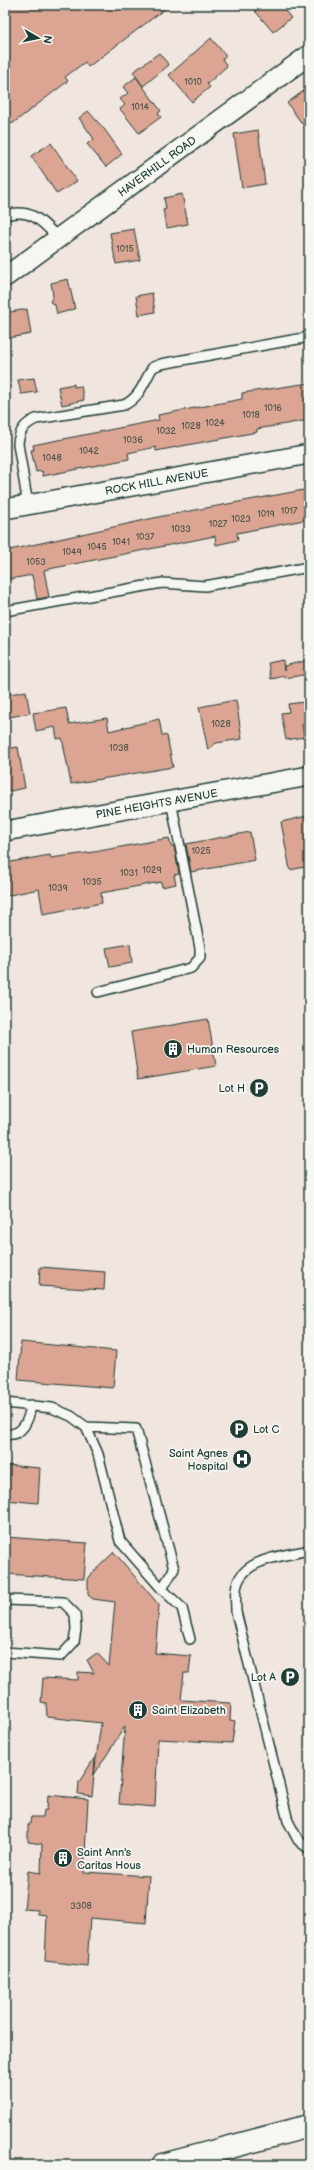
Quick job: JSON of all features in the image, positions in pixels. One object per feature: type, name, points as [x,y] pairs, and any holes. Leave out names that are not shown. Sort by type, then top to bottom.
[{"type":"main road","points":[[163,2165],[183,2161],[309,2126]]},
{"type":"street","name":"HAVERHILL ROAD","points":[[5,277],[309,55]]},
{"type":"street","name":"ROCK HILL AVENUE","points":[[5,509],[309,454]]},
{"type":"street","name":"PINE HEIGHTS AVENUE","points":[[5,831],[309,776]]},
{"type":"lane","points":[[5,215],[26,213],[35,216],[58,238]]},
{"type":"lane","points":[[28,505],[18,444],[19,436],[28,422],[36,419],[124,405],[133,401],[139,394],[153,367],[161,364],[309,337]]},
{"type":"lane","points":[[5,611],[162,583],[205,586],[309,567]]},
{"type":"lane","points":[[98,992],[191,968],[200,958],[200,948],[171,801]]},
{"type":"lane","points":[[5,1403],[52,1408],[71,1416],[86,1427],[98,1454],[120,1541],[162,1589],[182,1608],[190,1639]]},
{"type":"lane","points":[[5,1434],[11,1435],[24,1428],[30,1414],[31,1405]]},
{"type":"lane","points":[[86,1427],[136,1430],[174,1569],[162,1589]]},
{"type":"lane","points":[[309,1550],[254,1564],[241,1575],[236,1589],[236,1612],[288,1821],[298,1840],[309,1848]]},
{"type":"lane","points":[[5,1600],[63,1602],[75,1614],[76,1629],[74,1642],[62,1656],[5,1652]]},
{"type":"building","points":[[5,5],[170,5],[88,67],[85,62],[65,77],[68,81],[12,124],[5,114]]},
{"type":"building","points":[[250,5],[280,5],[291,18],[273,32]]},
{"type":"building","points":[[211,38],[226,56],[222,59],[227,66],[207,84],[210,87],[192,102],[169,75]]},
{"type":"building","points":[[159,53],[169,65],[143,86],[133,72]]},
{"type":"building","points":[[136,77],[161,111],[158,113],[161,117],[139,133],[120,109],[125,105],[120,99],[128,93],[123,87]]},
{"type":"building","points":[[309,87],[309,133],[287,103]]},
{"type":"building","points":[[88,111],[105,130],[122,154],[106,167],[87,144],[94,139],[79,118]]},
{"type":"building","points":[[258,130],[265,184],[242,188],[234,134]]},
{"type":"building","points":[[51,143],[77,181],[57,194],[31,156]]},
{"type":"building","points":[[182,194],[188,224],[167,228],[163,210],[166,209],[164,198]]},
{"type":"building","points":[[134,229],[140,260],[116,264],[110,233]]},
{"type":"building","points":[[68,279],[75,309],[57,314],[55,305],[50,302],[53,296],[51,283]]},
{"type":"building","points":[[152,293],[155,312],[139,315],[136,296]]},
{"type":"building","points":[[27,309],[31,334],[8,338],[5,313]]},
{"type":"building","points":[[34,378],[37,392],[21,394],[18,380]]},
{"type":"building","points":[[309,383],[309,420],[257,429],[257,432],[156,451],[156,447],[128,453],[129,459],[43,476],[42,471],[36,472],[31,450],[34,450],[33,445],[159,420],[158,415],[242,399],[242,393]]},
{"type":"building","points":[[74,384],[74,387],[81,386],[84,400],[62,405],[58,387]]},
{"type":"building","points":[[309,489],[309,519],[237,533],[238,540],[216,545],[215,536],[44,570],[49,597],[37,599],[32,575],[5,580],[5,551],[163,516]]},
{"type":"building","points":[[283,660],[284,671],[284,666],[309,660],[309,674],[271,679],[268,663]]},
{"type":"building","points":[[26,691],[30,713],[5,718],[5,695]]},
{"type":"building","points":[[236,700],[242,739],[216,743],[208,750],[199,707]]},
{"type":"building","points":[[305,702],[308,723],[302,724],[304,737],[286,740],[281,713],[289,712],[288,704]]},
{"type":"building","points":[[66,708],[69,724],[107,718],[109,731],[159,719],[162,735],[167,736],[173,767],[71,784],[62,738],[57,739],[55,727],[36,731],[33,713]]},
{"type":"building","points":[[18,747],[25,788],[5,792],[5,749]]},
{"type":"building","points":[[307,816],[309,866],[290,870],[281,822]]},
{"type":"building","points":[[250,832],[255,860],[191,872],[186,844]]},
{"type":"building","points":[[169,838],[171,846],[174,846],[179,874],[174,875],[176,884],[162,887],[161,882],[101,893],[102,903],[43,914],[39,889],[5,896],[5,863],[50,855],[51,858],[94,852]]},
{"type":"building","points":[[130,944],[132,963],[110,967],[106,948]]},
{"type":"building","name":"Human Resources","points":[[208,1019],[216,1066],[138,1079],[131,1032]]},
{"type":"building","points":[[40,1267],[105,1272],[104,1290],[39,1286]]},
{"type":"building","points":[[21,1342],[116,1351],[113,1388],[18,1380]]},
{"type":"building","points":[[5,1465],[40,1468],[38,1503],[5,1500]]},
{"type":"building","points":[[5,1537],[87,1543],[84,1579],[5,1574]]},
{"type":"building","name":"Saint Elizabeth","points":[[114,1552],[159,1605],[155,1653],[191,1656],[189,1673],[184,1673],[181,1700],[231,1703],[230,1720],[235,1721],[232,1743],[158,1739],[155,1807],[119,1804],[125,1726],[94,1775],[101,1723],[47,1717],[46,1703],[41,1702],[43,1678],[78,1680],[78,1672],[94,1673],[87,1660],[97,1653],[109,1666],[115,1602],[93,1599],[88,1595],[88,1577]]},
{"type":"building","points":[[95,1757],[92,1796],[78,1794],[79,1782]]},
{"type":"building","name":"Saint Ann's Caritas Hous","points":[[48,1795],[88,1799],[84,1872],[149,1876],[146,1923],[90,1918],[87,1966],[45,1961],[47,1915],[38,1914],[38,1910],[24,1909],[28,1871],[41,1873],[42,1844],[28,1842],[28,1825],[30,1824],[31,1817],[43,1817],[44,1810],[47,1810]]},
{"type":"place","name":"Human Resources","points":[[173,1049]]},
{"type":"place","name":"Lot H","points":[[259,1088]]},
{"type":"place","name":"Lot C","points":[[239,1429]]},
{"type":"place","name":"Saint Agnes Hospital","points":[[242,1459]]},
{"type":"place","name":"Lot A","points":[[290,1677]]},
{"type":"place","name":"Saint Elizabeth","points":[[138,1710]]},
{"type":"place","name":"Saint Ann's Caritas Hous","points":[[63,1858]]}]
